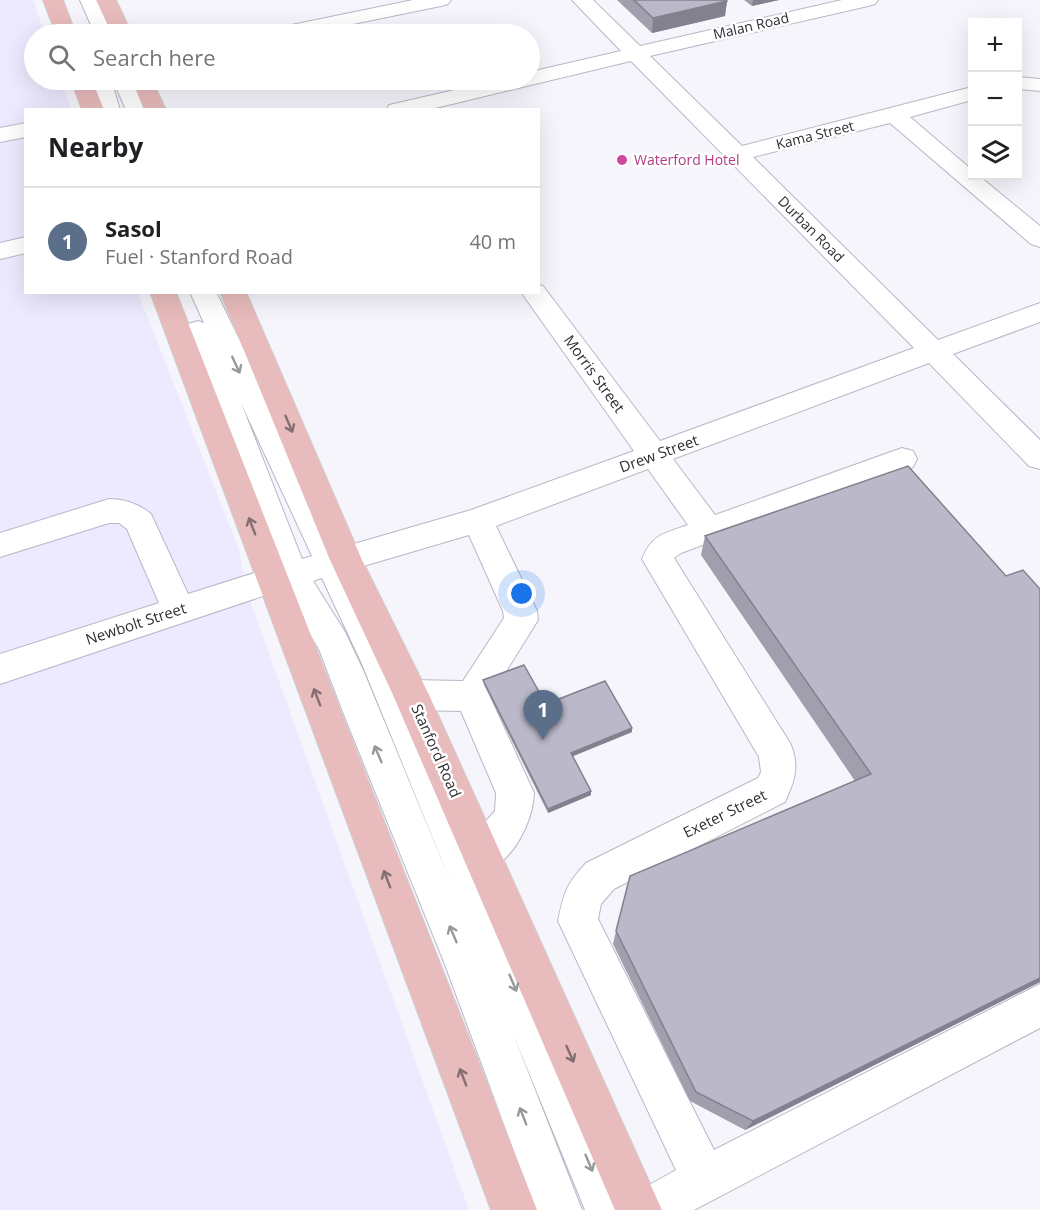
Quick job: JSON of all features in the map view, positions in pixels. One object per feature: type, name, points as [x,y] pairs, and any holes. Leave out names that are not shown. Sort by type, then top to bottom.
[{"type":"main road","points":[[53,0],[62,24]]},
{"type":"main road","points":[[106,0],[117,24]]},
{"type":"main road","points":[[86,90],[92,108]]},
{"type":"main road","points":[[146,90],[154,108]]},
{"type":"main road","points":[[163,294],[282,578],[514,1210]]},
{"type":"main road","name":"Stanford Road","points":[[234,294],[339,562],[411,695],[639,1210]]},
{"type":"street","points":[[75,0],[84,24]]},
{"type":"street","points":[[90,0],[101,24]]},
{"type":"street","points":[[325,24],[441,0]]},
{"type":"street","name":"Durban Road","points":[[582,0],[1040,458]]},
{"type":"street","name":"Malan Road","points":[[540,76],[868,0]]},
{"type":"street","points":[[1022,83],[1040,84]]},
{"type":"street","points":[[104,90],[109,108]]},
{"type":"street","points":[[128,90],[136,108]]},
{"type":"street","points":[[406,108],[481,90]]},
{"type":"street","name":"Kama Street","points":[[735,155],[968,94]]},
{"type":"street","points":[[894,115],[1030,217],[1040,239]]},
{"type":"street","points":[[0,135],[24,130]]},
{"type":"street","points":[[0,251],[24,245]]},
{"type":"street","points":[[183,294],[256,476],[282,578],[333,642],[346,670],[361,712],[464,962],[559,1210]]},
{"type":"street","points":[[204,294],[339,562],[379,664],[608,1210]]},
{"type":"street","name":"Morris Street","points":[[535,294],[708,529]]},
{"type":"street","name":"Drew Street","points":[[282,578],[478,520],[1040,312]]},
{"type":"street","name":"Exeter Street","points":[[704,1179],[578,921],[583,895],[600,876],[772,790],[779,772],[777,754],[658,559],[662,551],[670,544],[902,459]]},
{"type":"street","points":[[0,545],[109,511],[119,510],[132,514],[140,522],[179,611]]},
{"type":"street","points":[[472,696],[520,620],[520,611],[478,520]]},
{"type":"street","name":"Newbolt Street","points":[[0,669],[282,578]]},
{"type":"street","points":[[411,695],[472,696]]},
{"type":"street","points":[[472,696],[515,793],[516,808],[513,817],[481,855]]},
{"type":"street","points":[[649,1210],[704,1179],[1040,1005]]},
{"type":"shaded area","points":[[0,0],[33,0],[41,24],[24,24],[24,90],[64,90],[71,108],[24,108],[24,294],[138,294],[238,547],[248,595],[469,1210],[0,1210]]},
{"type":"building","points":[[634,0],[726,0],[727,1],[653,18]]},
{"type":"building","points":[[908,466],[1006,576],[1023,570],[1040,589],[1040,978],[753,1121],[696,1092],[616,931],[630,876],[871,774],[705,536]]},
{"type":"building","points":[[524,665],[546,704],[605,681],[632,728],[571,753],[591,791],[548,809],[483,680]]},
{"type":"place","name":"Waterford Hotel","points":[[622,160]]},
{"type":"place","name":"Sasol","points":[[543,740]]}]
